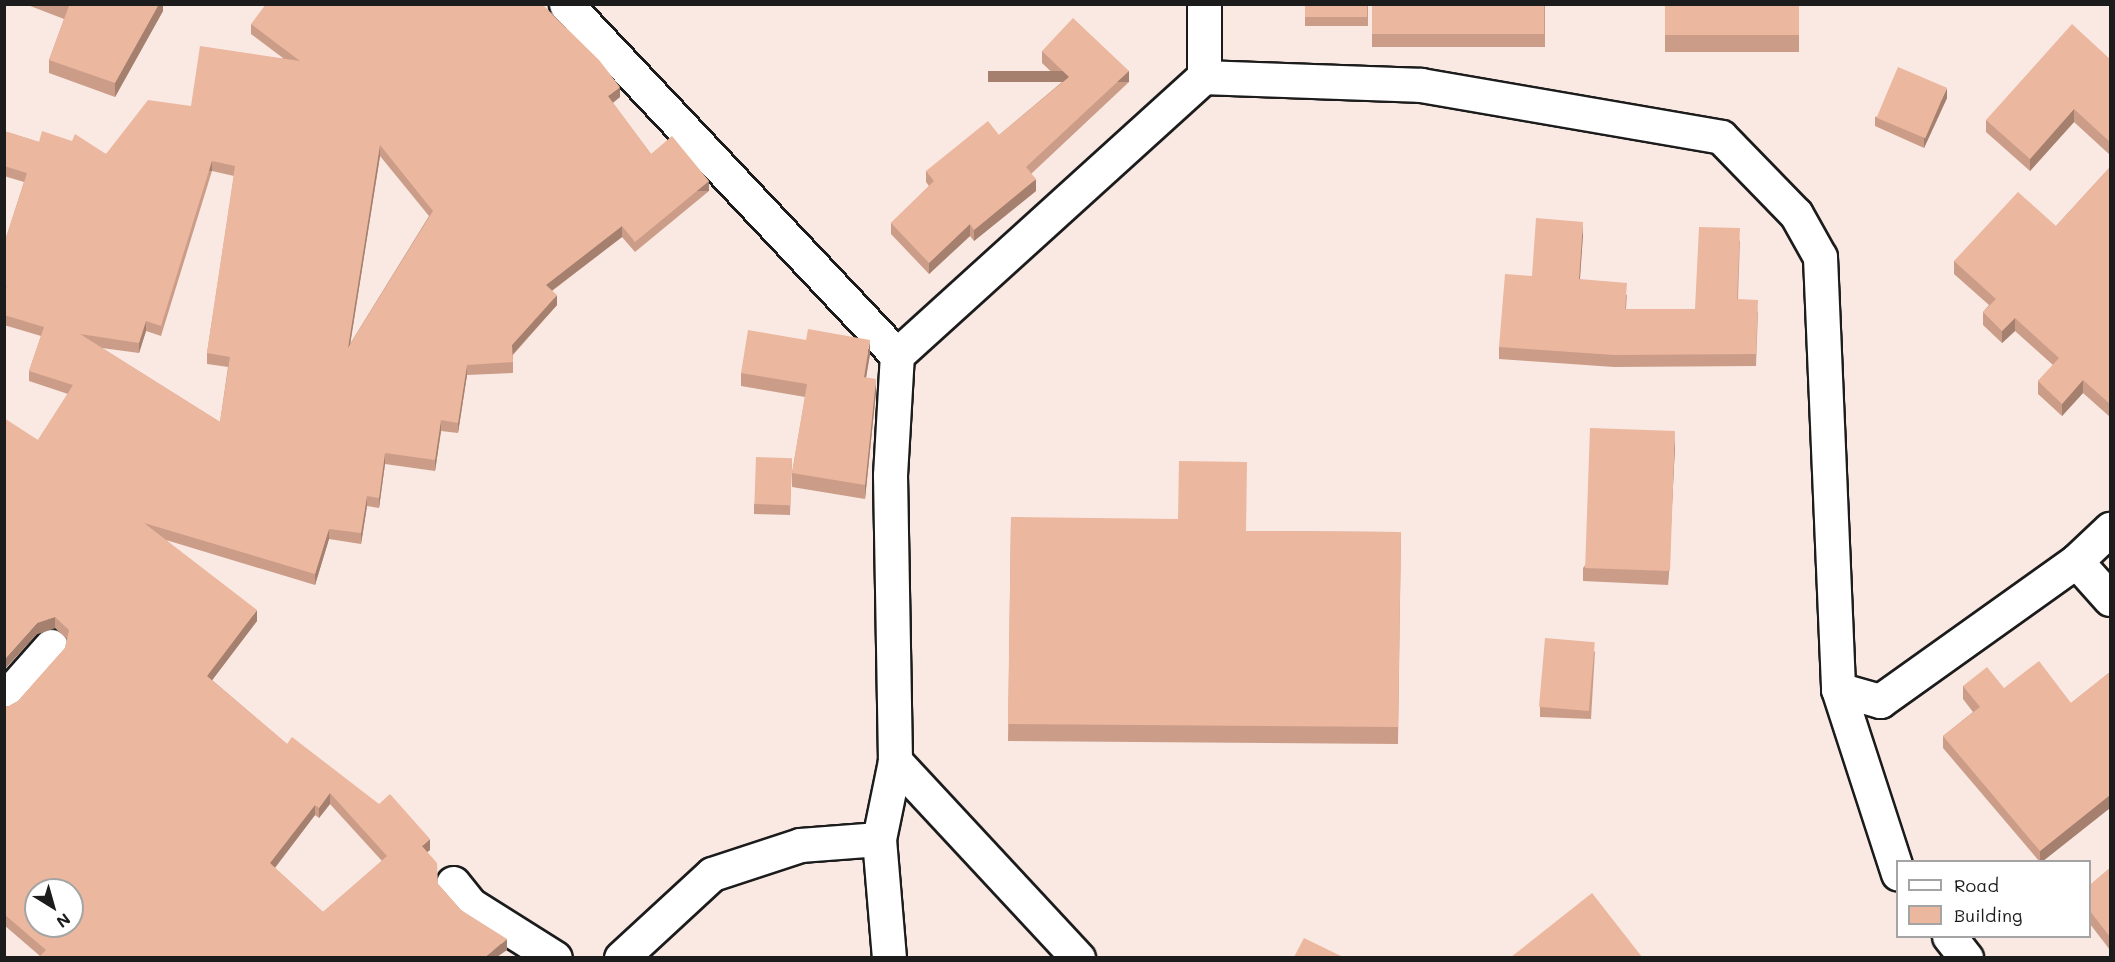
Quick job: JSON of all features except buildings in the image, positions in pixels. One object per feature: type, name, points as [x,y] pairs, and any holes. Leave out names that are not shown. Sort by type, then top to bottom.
[{"type":"street","points":[[566,4],[897,355]]},
{"type":"street","points":[[1204,4],[1204,77]]},
{"type":"street","points":[[889,957],[879,839],[895,761],[890,475],[897,355],[1204,77],[1421,85],[1721,137],[1796,214],[1820,257],[1838,689],[1896,868]]},
{"type":"street","points":[[1838,689],[1880,701],[2076,561],[2110,529]]},
{"type":"street","points":[[2076,561],[2110,599]]},
{"type":"street","points":[[4,699],[51,646]]},
{"type":"street","points":[[895,761],[1078,957]]},
{"type":"street","points":[[621,957],[712,874],[800,845],[879,839]]},
{"type":"street","points":[[453,883],[471,905],[555,957]]},
{"type":"street","points":[[1951,938],[1966,957]]},
{"type":"shaded area","points":[[5,5],[2110,5],[2110,957],[5,958]]}]
